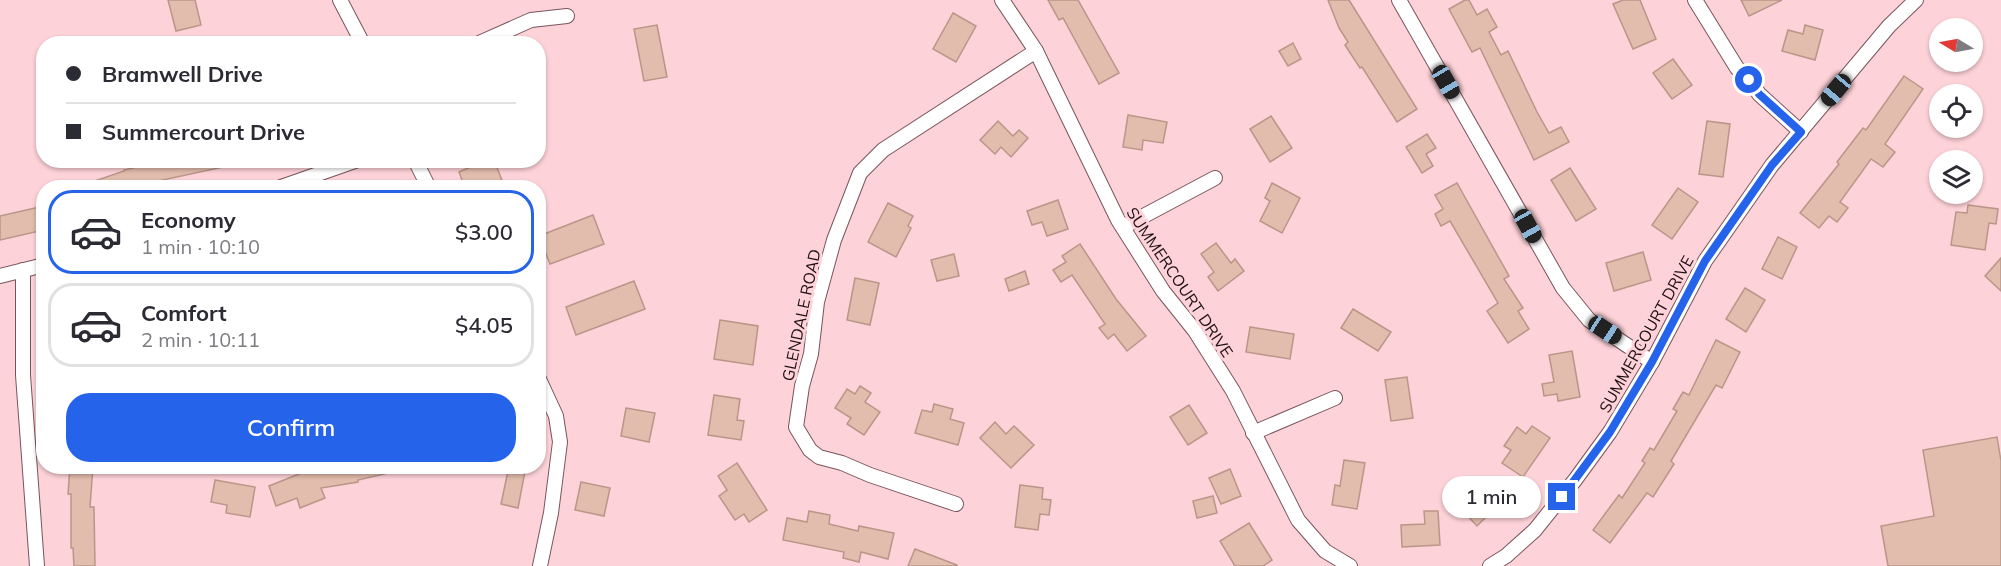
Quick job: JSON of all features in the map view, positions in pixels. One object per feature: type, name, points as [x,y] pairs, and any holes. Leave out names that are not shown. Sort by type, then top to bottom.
[{"type":"street","points":[[340,0],[359,36]]},
{"type":"street","name":"SUMMERCOURT DRIVE","points":[[1002,0],[1036,51],[1108,203],[1163,291],[1195,331],[1233,391],[1298,520],[1325,550],[1350,566]]},
{"type":"street","points":[[1400,0],[1563,288],[1589,320],[1652,362]]},
{"type":"street","points":[[1695,0],[1737,68],[1759,94],[1801,132]]},
{"type":"street","name":"SUMMERCOURT DRIVE","points":[[1490,566],[1506,556],[1535,530],[1575,480],[1610,432],[1652,362],[1705,261],[1772,165],[1889,26],[1916,0]]},
{"type":"street","points":[[495,36],[531,20],[567,16]]},
{"type":"street","name":"GLENDALE ROAD","points":[[956,504],[819,457],[810,450],[796,427],[802,386],[811,354],[817,302],[831,250],[860,172],[883,150],[1036,51]]},
{"type":"street","points":[[305,180],[337,168]]},
{"type":"street","points":[[1123,227],[1215,178]]},
{"type":"street","points":[[0,276],[36,267]]},
{"type":"street","points":[[23,270],[23,375],[37,566]]},
{"type":"street","points":[[540,566],[551,513],[560,442],[556,416],[546,394]]},
{"type":"street","points":[[1253,433],[1335,398]]},
{"type":"building","points":[[168,0],[195,0],[201,25],[176,31]]},
{"type":"building","points":[[1048,0],[1078,0],[1119,73],[1099,84],[1063,18],[1059,20]]},
{"type":"building","points":[[1328,0],[1349,0],[1417,109],[1397,122],[1345,45],[1348,42],[1339,28]]},
{"type":"building","points":[[1469,0],[1477,15],[1487,9],[1497,27],[1489,32],[1501,55],[1508,51],[1549,133],[1561,127],[1569,142],[1534,160],[1480,48],[1472,52],[1449,9]]},
{"type":"building","points":[[1623,0],[1640,0],[1656,39],[1633,49],[1613,4]]},
{"type":"building","points":[[1741,0],[1782,0],[1749,16]]},
{"type":"building","points":[[953,13],[976,26],[956,62],[933,49]]},
{"type":"building","points":[[657,25],[667,77],[644,81],[634,29]]},
{"type":"building","points":[[1805,25],[1823,30],[1815,60],[1782,51],[1788,30],[1803,34]]},
{"type":"building","points":[[1293,43],[1301,59],[1288,66],[1279,51]]},
{"type":"building","points":[[1673,59],[1692,85],[1672,99],[1653,73]]},
{"type":"building","points":[[1904,76],[1923,89],[1885,144],[1895,152],[1883,167],[1871,159],[1840,202],[1848,208],[1837,222],[1829,216],[1819,228],[1800,213],[1839,164],[1837,162],[1863,128],[1866,130]]},
{"type":"building","points":[[1128,115],[1167,122],[1163,143],[1143,140],[1142,150],[1123,147]]},
{"type":"building","points":[[1271,116],[1292,148],[1270,162],[1250,129]]},
{"type":"building","points":[[998,121],[1013,136],[1019,130],[1028,138],[1011,157],[1001,147],[995,154],[980,140]]},
{"type":"building","points":[[1707,121],[1730,124],[1723,177],[1699,174]]},
{"type":"building","points":[[1427,134],[1436,148],[1426,154],[1433,166],[1422,173],[1406,147]]},
{"type":"building","points":[[133,168],[219,168],[163,180],[98,180]]},
{"type":"building","points":[[468,168],[497,168],[502,180],[462,180],[459,172]]},
{"type":"building","points":[[1570,168],[1596,209],[1576,221],[1551,180]]},
{"type":"building","points":[[1272,183],[1300,198],[1282,233],[1260,221],[1270,201],[1265,198]]},
{"type":"building","points":[[1457,183],[1509,276],[1504,279],[1523,308],[1518,311],[1529,329],[1508,343],[1487,311],[1498,303],[1450,221],[1441,226],[1435,214],[1443,209],[1435,195]]},
{"type":"building","points":[[1678,188],[1698,202],[1672,239],[1652,225]]},
{"type":"building","points":[[1058,200],[1068,229],[1047,236],[1042,222],[1032,225],[1027,211]]},
{"type":"building","points":[[888,203],[913,216],[908,226],[911,228],[896,257],[868,242]]},
{"type":"building","points":[[1968,205],[1998,209],[1996,224],[1989,223],[1985,250],[1951,245],[1956,212],[1967,213]]},
{"type":"building","points":[[36,208],[36,232],[0,240],[0,216]]},
{"type":"building","points":[[593,215],[604,244],[550,264],[546,254],[546,233]]},
{"type":"building","points":[[1778,237],[1797,247],[1782,279],[1762,269]]},
{"type":"building","points":[[1216,243],[1231,263],[1235,259],[1244,271],[1218,291],[1208,277],[1214,272],[1201,254]]},
{"type":"building","points":[[1080,244],[1116,299],[1146,336],[1127,351],[1114,334],[1108,339],[1099,328],[1105,324],[1072,275],[1061,282],[1053,270],[1066,262],[1062,256]]},
{"type":"building","points":[[1643,252],[1651,280],[1614,291],[1606,263]]},
{"type":"building","points":[[954,254],[959,276],[937,281],[931,260]]},
{"type":"building","points":[[2001,258],[2001,291],[1985,276]]},
{"type":"building","points":[[1025,271],[1029,284],[1009,291],[1005,279]]},
{"type":"building","points":[[855,278],[879,283],[870,325],[847,320]]},
{"type":"building","points":[[634,281],[645,309],[576,335],[566,307]]},
{"type":"building","points":[[1745,288],[1765,300],[1746,332],[1726,319]]},
{"type":"building","points":[[1353,309],[1391,332],[1378,351],[1341,328]]},
{"type":"building","points":[[720,320],[758,326],[753,365],[714,359]]},
{"type":"building","points":[[1250,327],[1294,334],[1290,359],[1246,352]]},
{"type":"building","points":[[1716,340],[1740,352],[1722,388],[1716,385],[1671,461],[1674,464],[1653,497],[1647,493],[1610,543],[1593,530],[1619,495],[1622,498],[1645,463],[1642,461],[1650,448],[1654,450],[1677,411],[1673,409],[1683,392],[1689,395]]},
{"type":"building","points":[[1572,351],[1580,397],[1558,401],[1557,394],[1544,396],[1542,384],[1554,382],[1549,355]]},
{"type":"building","points":[[1407,377],[1413,418],[1391,421],[1385,380]]},
{"type":"building","points":[[860,386],[871,393],[865,402],[880,412],[864,435],[847,424],[851,418],[835,408],[847,389],[855,394]]},
{"type":"building","points":[[714,395],[740,399],[737,420],[744,421],[741,440],[708,435]]},
{"type":"building","points":[[934,404],[953,409],[950,419],[964,423],[958,445],[915,433],[922,410],[932,412]]},
{"type":"building","points":[[1189,405],[1207,433],[1188,445],[1170,417]]},
{"type":"building","points":[[626,408],[655,413],[649,442],[621,436]]},
{"type":"building","points":[[995,422],[1006,434],[1014,426],[1034,445],[1011,468],[980,438]]},
{"type":"building","points":[[1532,426],[1550,438],[1523,477],[1502,463],[1511,450],[1504,446],[1517,427],[1526,434]]},
{"type":"building","points":[[1997,437],[2001,461],[2001,566],[1888,566],[1881,526],[1934,516],[1923,450]]},
{"type":"building","points":[[1344,460],[1365,463],[1357,509],[1332,505],[1335,485],[1340,486]]},
{"type":"building","points":[[737,463],[767,510],[749,522],[744,514],[735,520],[719,496],[727,490],[718,476]]},
{"type":"building","points":[[1230,469],[1241,496],[1221,504],[1209,478]]},
{"type":"building","points":[[69,474],[92,474],[90,507],[94,507],[95,566],[74,566],[73,548],[71,548],[71,494],[68,494]]},
{"type":"building","points":[[299,474],[384,474],[358,480],[358,482],[321,488],[325,498],[300,508],[297,498],[276,506],[269,486]]},
{"type":"building","points":[[507,474],[524,474],[518,508],[501,504]]},
{"type":"building","points":[[215,480],[255,487],[250,517],[226,513],[227,505],[211,502]]},
{"type":"building","points":[[581,482],[610,488],[604,516],[575,510]]},
{"type":"building","points":[[1020,485],[1043,488],[1042,499],[1051,500],[1049,515],[1040,514],[1038,530],[1015,527]]},
{"type":"building","points":[[1485,490],[1498,505],[1477,526],[1463,511]]},
{"type":"building","points":[[1213,496],[1217,513],[1197,518],[1193,501]]},
{"type":"building","points":[[809,511],[830,515],[829,524],[858,531],[859,526],[894,533],[888,559],[861,552],[859,562],[843,558],[844,552],[783,540],[787,518],[807,522]]},
{"type":"building","points":[[1424,511],[1438,511],[1440,545],[1402,547],[1401,525],[1425,524]]},
{"type":"building","points":[[1249,523],[1272,560],[1263,566],[1235,566],[1220,541]]},
{"type":"building","points":[[915,549],[957,565],[957,566],[908,566]]},
{"type":"route","points":[[1562,497],[1610,432],[1652,362],[1705,261],[1772,165],[1801,132],[1759,94],[1749,80]]}]
